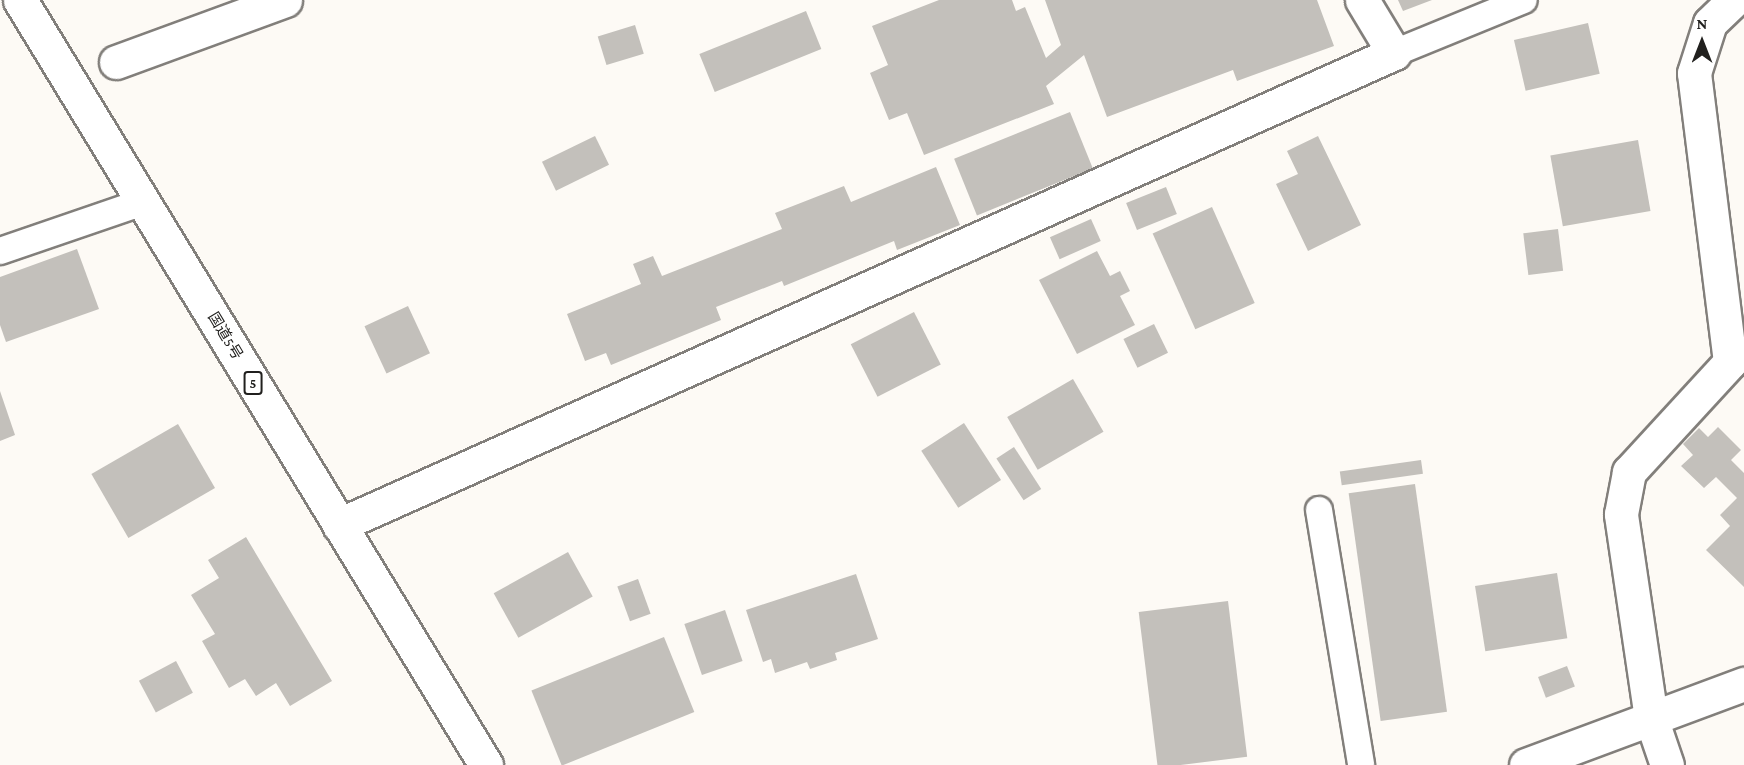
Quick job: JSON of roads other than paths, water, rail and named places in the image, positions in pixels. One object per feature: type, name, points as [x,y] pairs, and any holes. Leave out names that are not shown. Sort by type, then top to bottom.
[{"type":"main road","name":"国道5号","points":[[20,0],[486,765]]},
{"type":"main road","points":[[116,62],[285,0]]},
{"type":"main road","points":[[339,525],[1394,53],[1362,0]]},
{"type":"main road","points":[[1667,765],[1651,718],[1621,514],[1629,472],[1737,356],[1694,73],[1710,22],[1734,0]]},
{"type":"main road","points":[[1526,765],[1744,684]]},
{"type":"lane","points":[[1394,53],[1524,0]]},
{"type":"lane","points":[[0,251],[143,202]]},
{"type":"lane","points":[[1319,510],[1361,765]]}]
